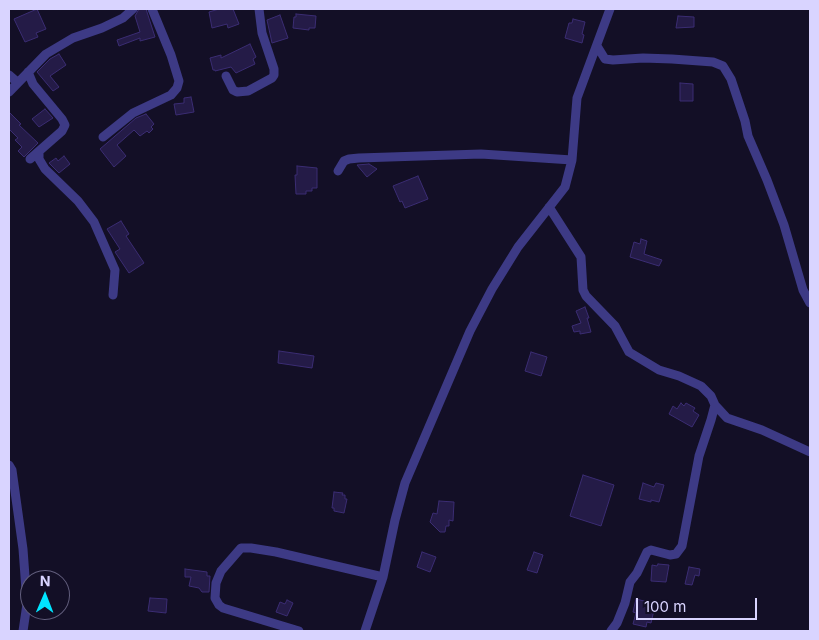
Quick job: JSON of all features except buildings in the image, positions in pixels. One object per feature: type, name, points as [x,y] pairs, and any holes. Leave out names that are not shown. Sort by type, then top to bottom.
[{"type":"street","points":[[9,92],[46,54],[73,38],[123,18],[133,9]]},
{"type":"street","points":[[103,137],[133,113],[171,94],[177,88],[179,81],[152,9]]},
{"type":"street","points":[[226,76],[233,90],[237,92],[248,91],[272,78],[274,75],[274,69],[262,33],[259,9]]},
{"type":"street","points":[[365,631],[383,577],[405,483],[470,330],[518,247],[565,187],[572,160],[577,98],[610,9]]},
{"type":"street","points":[[597,46],[605,59],[688,60],[713,62],[723,66],[731,79],[748,136],[768,180],[784,225],[803,290],[810,303]]},
{"type":"street","points":[[28,72],[33,84],[65,125],[62,132],[30,158]]},
{"type":"street","points":[[9,75],[17,82]]},
{"type":"street","points":[[39,151],[39,159],[45,169],[78,201],[94,222],[115,270],[113,296]]},
{"type":"street","points":[[338,171],[344,161],[359,158],[481,154],[572,160]]},
{"type":"street","points":[[549,207],[580,257],[583,290],[586,296],[615,326],[629,352],[659,370],[679,376],[701,386],[727,418],[762,430],[810,452]]},
{"type":"street","points":[[611,631],[617,623],[625,603],[630,582],[637,573],[647,552],[651,550],[670,555],[676,554],[682,546],[699,456],[712,420],[715,405]]},
{"type":"street","points":[[9,465],[12,470],[23,549],[28,604],[23,631]]},
{"type":"street","points":[[300,631],[223,608],[219,605],[216,598],[216,583],[220,571],[241,548],[276,552],[383,577]]}]
